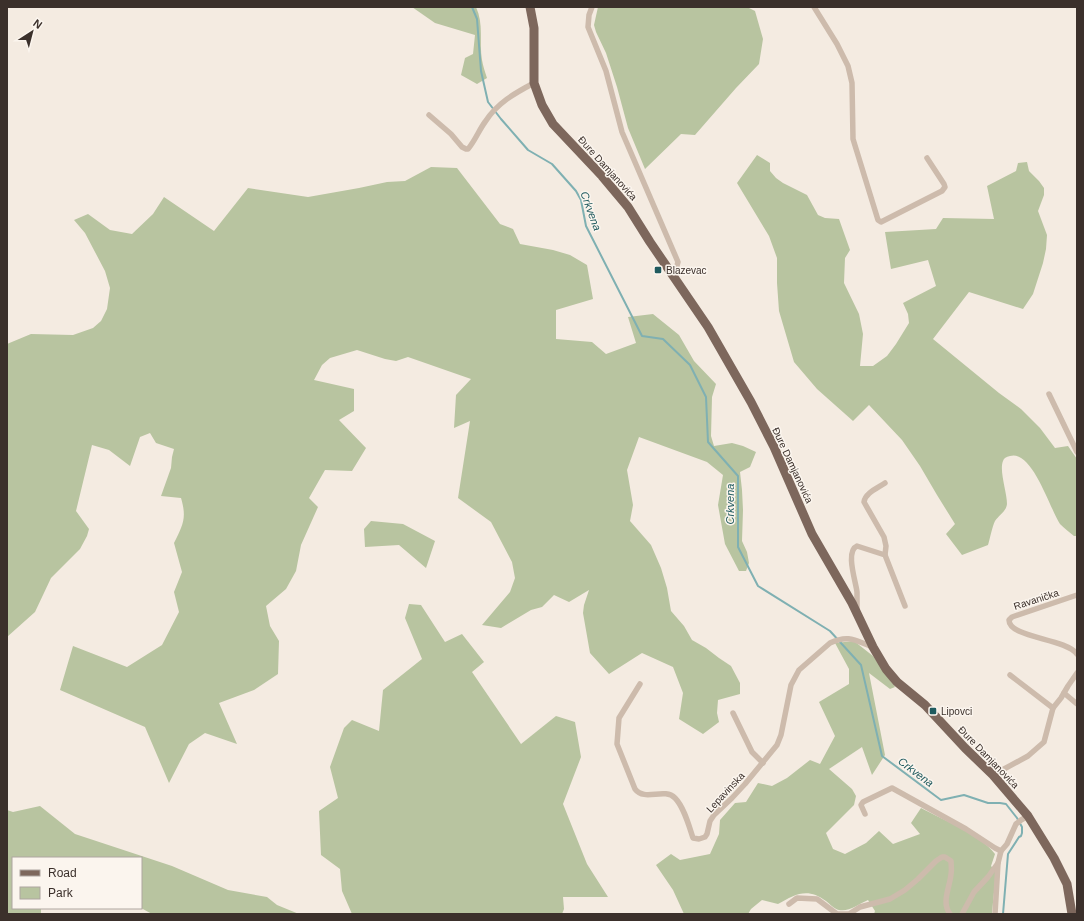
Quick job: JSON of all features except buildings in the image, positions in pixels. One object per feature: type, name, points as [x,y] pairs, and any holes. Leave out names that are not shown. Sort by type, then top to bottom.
[{"type":"main road","name":"Đure Damjanovića","points":[[530,7],[534,28],[534,83],[542,105],[553,124],[602,176],[628,207],[708,327],[751,402],[774,447],[812,534],[856,611],[873,647],[886,669],[897,682],[924,705],[993,775],[1022,819],[1054,858],[1068,884],[1074,912]]},
{"type":"street","points":[[592,7],[589,15],[588,27],[606,71],[622,132],[678,262],[676,269],[672,274]]},
{"type":"street","points":[[814,7],[837,44],[848,66],[852,83],[853,139],[878,220],[881,222],[942,191],[945,187],[944,184],[927,158]]},
{"type":"street","points":[[429,116],[466,149],[470,147],[485,122],[497,107],[507,98],[534,83]]},
{"type":"street","points":[[1049,394],[1077,452]]},
{"type":"street","points":[[885,483],[868,495],[864,499],[864,502],[884,537],[886,546],[884,555],[905,606]]},
{"type":"street","points":[[856,611],[857,592],[851,561],[853,549],[855,547],[859,547],[884,555]]},
{"type":"street","name":"Ravanička","points":[[1077,595],[1012,617],[1009,620],[1009,623],[1012,627],[1026,634],[1054,641],[1070,648],[1077,654]]},
{"type":"street","name":"Lepavinska","points":[[640,684],[619,718],[617,744],[635,789],[638,793],[643,795],[669,794],[674,797],[685,816],[693,838],[705,838],[710,821],[714,815],[732,798],[776,746],[781,735],[791,685],[799,670],[833,641],[851,638],[873,647]]},
{"type":"street","points":[[993,775],[1028,756],[1044,742],[1053,708],[1077,673]]},
{"type":"street","points":[[1010,675],[1053,708]]},
{"type":"street","points":[[1064,693],[1077,704]]},
{"type":"street","points":[[733,713],[752,752],[763,763]]},
{"type":"street","points":[[864,814],[861,805],[862,802],[892,788],[966,829],[1001,851]]},
{"type":"street","points":[[995,914],[998,863],[1001,851],[1007,844],[1014,828],[1022,819]]},
{"type":"street","points":[[788,904],[797,898],[818,899],[838,914],[849,914],[860,907],[890,899],[905,890],[936,861],[942,857],[945,857],[951,861],[951,873],[946,898],[946,907],[950,914]]},
{"type":"street","points":[[962,914],[974,892],[988,877],[998,863]]},
{"type":"green space","points":[[412,7],[476,7],[481,26],[481,53],[483,67],[487,78],[477,84],[461,75],[465,58],[473,54],[475,35],[435,23]]},
{"type":"green space","points":[[598,7],[747,7],[755,11],[763,39],[759,64],[695,135],[681,134],[645,169],[628,128],[606,53],[596,32],[594,25]]},
{"type":"green space","points":[[757,155],[770,163],[770,171],[776,178],[807,195],[818,215],[825,218],[839,219],[850,250],[845,258],[844,283],[859,314],[863,334],[860,366],[873,366],[887,356],[909,323],[908,314],[903,303],[936,286],[928,260],[891,269],[885,232],[936,229],[943,218],[994,219],[987,186],[1016,171],[1018,163],[1027,162],[1029,171],[1044,188],[1044,195],[1038,211],[1047,235],[1043,263],[1033,294],[1023,309],[969,292],[933,339],[1021,409],[1040,428],[1055,448],[1068,446],[1077,459],[1077,536],[1074,536],[1060,524],[1033,470],[1018,456],[1010,456],[1004,459],[1002,465],[1007,504],[1004,511],[995,521],[988,545],[962,555],[946,534],[955,524],[920,466],[902,440],[869,405],[853,421],[817,389],[794,362],[779,311],[777,258],[769,236],[737,183]]},
{"type":"green space","points":[[431,167],[457,168],[500,224],[513,229],[520,244],[553,250],[570,255],[587,265],[593,299],[556,310],[556,339],[592,342],[606,354],[636,343],[628,317],[653,314],[679,335],[694,361],[716,384],[712,397],[711,436],[714,446],[732,443],[756,452],[750,467],[740,472],[743,510],[742,541],[747,552],[749,563],[746,571],[739,571],[725,544],[718,505],[723,475],[707,462],[639,437],[627,470],[633,505],[630,521],[651,545],[661,568],[667,588],[671,611],[684,626],[692,640],[731,666],[740,683],[740,694],[718,700],[717,713],[719,722],[703,734],[679,719],[683,693],[673,667],[642,653],[609,674],[590,653],[583,613],[589,590],[569,602],[554,595],[542,607],[531,610],[501,628],[482,625],[510,592],[515,578],[512,562],[491,522],[458,498],[470,421],[454,428],[456,395],[471,379],[408,357],[396,361],[357,350],[330,358],[322,365],[314,380],[354,389],[354,411],[339,420],[366,448],[352,471],[325,470],[309,498],[318,507],[301,545],[296,571],[286,589],[266,606],[270,626],[279,641],[278,674],[254,690],[219,703],[237,744],[205,733],[189,744],[169,783],[145,727],[60,690],[73,646],[127,667],[162,645],[179,612],[174,592],[182,572],[174,543],[180,531],[184,511],[181,498],[161,496],[171,468],[174,449],[156,443],[150,433],[140,437],[130,466],[109,450],[92,445],[76,511],[89,529],[87,536],[80,549],[51,578],[35,612],[7,637],[7,344],[31,334],[73,335],[93,328],[101,321],[107,309],[110,288],[105,271],[85,233],[74,220],[88,214],[110,230],[132,234],[153,214],[164,197],[214,231],[248,188],[308,197],[387,182],[405,181]]},
{"type":"green space","points":[[371,521],[403,524],[435,541],[426,568],[399,545],[365,547],[364,529]]},
{"type":"green space","points":[[409,604],[421,605],[445,642],[462,634],[484,662],[472,672],[521,744],[556,716],[575,722],[581,757],[563,804],[587,864],[608,897],[563,897],[564,909],[562,914],[352,914],[342,891],[340,869],[321,855],[319,811],[338,798],[330,767],[344,728],[352,720],[379,731],[383,690],[422,659],[405,618]]},
{"type":"green space","points":[[854,641],[873,656],[895,687],[890,689],[869,673],[885,755],[872,775],[862,747],[829,769],[852,789],[856,796],[854,805],[826,833],[833,849],[845,854],[866,843],[879,831],[893,844],[920,834],[911,823],[921,808],[971,834],[995,854],[991,866],[996,872],[992,913],[874,914],[875,911],[868,900],[850,909],[839,910],[819,897],[807,893],[790,897],[778,904],[762,900],[751,909],[748,914],[684,914],[673,890],[656,865],[671,854],[680,860],[710,854],[719,834],[720,820],[735,803],[746,802],[758,783],[772,786],[787,778],[810,760],[820,764],[835,736],[819,702],[849,684],[849,669],[835,643]]},
{"type":"green space","points":[[40,806],[75,834],[172,866],[228,890],[267,897],[277,905],[299,914],[152,914],[142,909],[142,857],[12,857],[12,909],[41,909],[41,914],[7,914],[7,810],[13,812]]},
{"type":"waterway","name":"Crkvena","points":[[472,7],[477,19],[481,71],[488,102],[528,150],[552,164],[576,191],[581,200],[586,226],[642,336],[663,339],[690,365],[706,397],[708,442],[738,476],[738,547],[758,586],[830,631],[861,665],[882,756],[941,800],[964,795],[988,803],[1006,804],[1017,818],[1022,827],[1022,833],[1008,854],[1003,914]]},
{"type":"place","name":"Blazevac","points":[[658,270]]},
{"type":"place","name":"Lipovci","points":[[933,711]]}]
